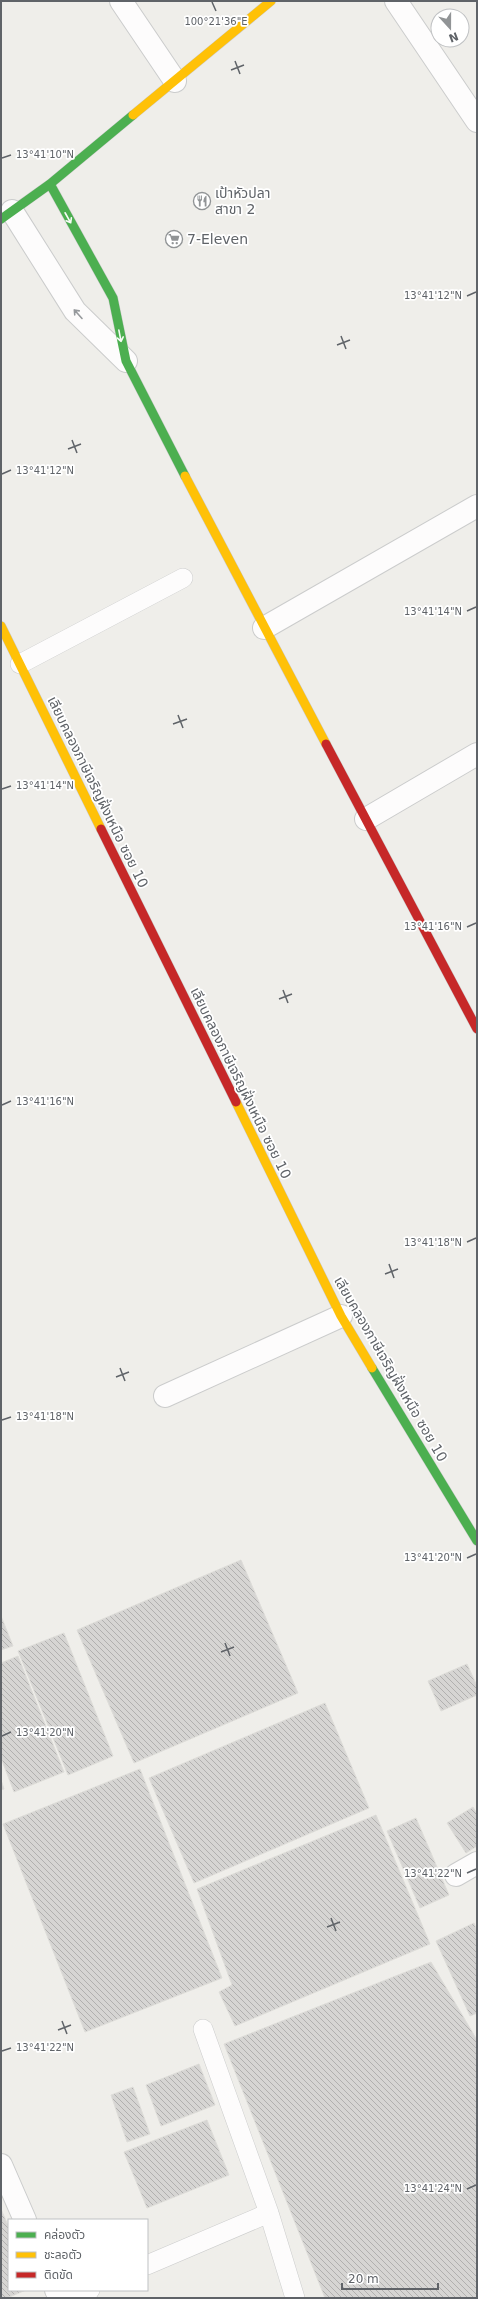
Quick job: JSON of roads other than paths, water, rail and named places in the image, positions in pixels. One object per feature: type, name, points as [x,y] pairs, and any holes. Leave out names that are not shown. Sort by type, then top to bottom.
[{"type":"street","points":[[121,1],[175,81]]},
{"type":"street","points":[[126,361],[75,311],[7,215],[50,184],[272,1]]},
{"type":"street","points":[[396,1],[477,121]]},
{"type":"street","points":[[50,184],[113,298],[126,361],[264,628],[366,819],[471,1003],[477,1029]]},
{"type":"street","points":[[264,628],[477,506]]},
{"type":"street","name":"เลียบคลองภาษีเจริญฝั่งเหนือ ซอย 10","points":[[1,626],[341,1316],[477,1541]]},
{"type":"street","points":[[366,819],[477,754]]},
{"type":"street","points":[[165,1396],[341,1316]]},
{"type":"street","points":[[456,1875],[477,1863]]},
{"type":"street","points":[[1,2165],[25,2219]]},
{"type":"lane","points":[[20,664],[183,578]]},
{"type":"lane","points":[[203,2029],[269,2213],[295,2298]]},
{"type":"lane","points":[[148,2266],[269,2213]]},
{"type":"lane","points":[[71,2298],[88,2291]]},
{"type":"place","name":"เป้าหัวปลา สาขา 2","points":[[202,201]]},
{"type":"place","name":"7-Eleven","points":[[174,239]]}]
